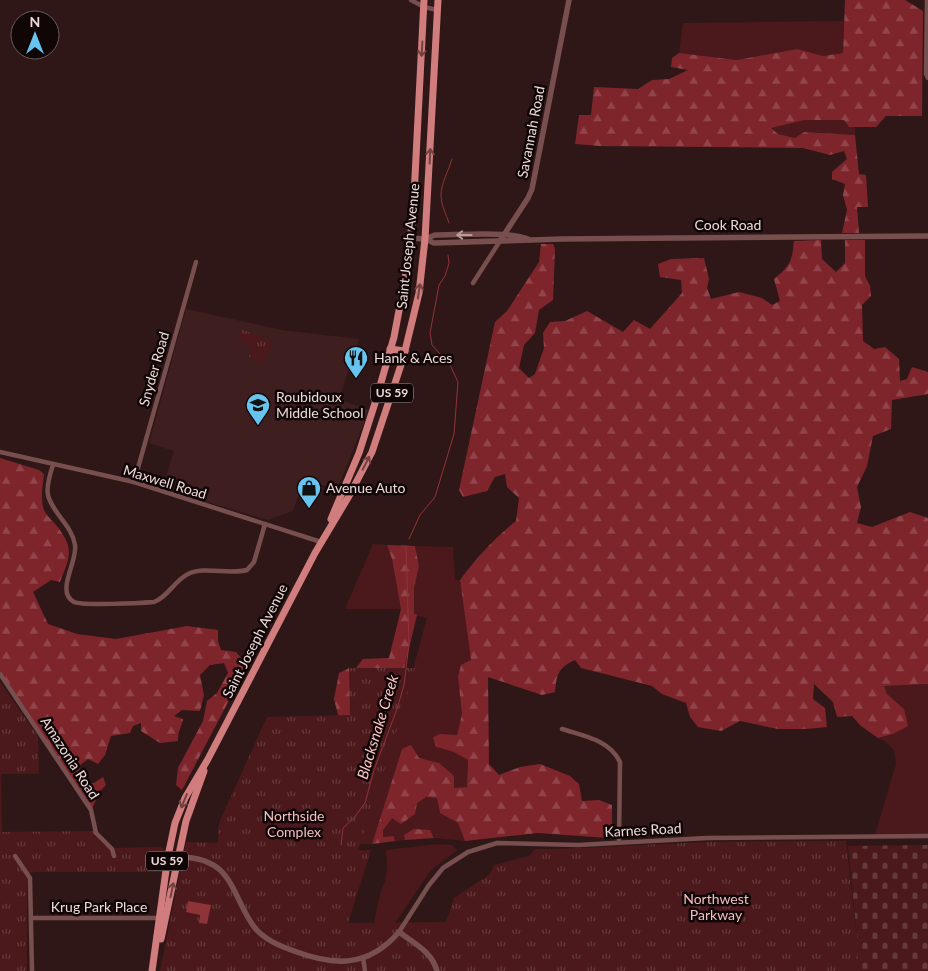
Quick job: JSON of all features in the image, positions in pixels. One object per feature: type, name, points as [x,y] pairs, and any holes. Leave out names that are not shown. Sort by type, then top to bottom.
[{"type":"main road","name":"Saint Joseph Avenue","points":[[163,918],[168,856],[176,823],[185,798],[208,759],[323,539],[349,496],[372,452],[405,351],[419,293],[425,239],[438,0]]},
{"type":"main road","name":"Saint Joseph Avenue","points":[[323,539],[358,453],[376,400],[406,279],[415,185],[424,3]]},
{"type":"main road","points":[[390,349],[405,351]]},
{"type":"main road","name":"Saint Joseph Avenue","points":[[152,971],[186,821],[208,759]]},
{"type":"street","points":[[412,0],[424,3],[437,10]]},
{"type":"street","name":"Savannah Road","points":[[473,283],[532,189],[569,0]]},
{"type":"street","points":[[926,0],[926,74],[928,78]]},
{"type":"street","name":"Cook Road","points":[[425,239],[435,235],[504,235],[521,236],[528,239]]},
{"type":"street","name":"Cook Road","points":[[411,238],[425,239],[434,243],[528,239],[928,236]]},
{"type":"street","name":"Snyder Road","points":[[134,482],[196,262]]},
{"type":"street","name":"Maxwell Road","points":[[0,452],[134,482],[266,524],[323,539]]},
{"type":"street","points":[[53,465],[48,483],[48,496],[72,533],[76,548],[75,559],[66,590],[70,599],[74,602],[91,604],[154,602],[160,600],[180,579],[190,573],[248,570],[254,562],[266,524]]},
{"type":"street","name":"Amazonia Road","points":[[0,674],[91,810],[96,833],[112,849],[114,856]]},
{"type":"street","points":[[562,729],[607,744],[616,752],[620,762],[619,842]]},
{"type":"street","name":"Karnes Road","points":[[398,932],[442,868],[468,852],[498,843],[578,845],[707,838],[928,836]]},
{"type":"street","points":[[15,856],[30,878],[32,971]]},
{"type":"street","points":[[168,856],[200,859],[221,871],[231,884],[242,907],[256,929],[279,945],[316,959],[341,962],[371,954],[386,944],[398,932],[428,954],[434,961],[437,971]]},
{"type":"street","name":"Krug Park Place","points":[[32,918],[163,918]]},
{"type":"street","points":[[363,957],[365,971]]},
{"type":"shaded area","name":"Roubidoux Middle School","points":[[186,309],[282,330],[359,339],[339,399],[369,410],[337,490],[304,479],[293,511],[268,520],[191,497],[163,486],[174,451],[149,443]]},
{"type":"shaded area","points":[[188,901],[211,905],[207,924],[199,923],[200,915],[186,912]]},
{"type":"green space","points":[[845,0],[905,0],[923,11],[922,116],[886,116],[876,127],[849,127],[844,120],[805,120],[771,128],[778,134],[795,138],[804,132],[855,135],[859,174],[866,175],[868,207],[857,207],[859,233],[842,233],[847,210],[843,195],[845,184],[832,179],[832,172],[847,159],[844,151],[830,155],[803,148],[600,146],[575,144],[579,115],[591,115],[594,87],[638,89],[652,80],[669,79],[688,70],[671,67],[672,58],[679,53],[737,60],[797,49],[823,56],[843,53]]},
{"type":"green space","points":[[844,21],[843,53],[823,56],[797,49],[737,60],[679,53],[683,23]]},
{"type":"green space","points":[[805,120],[845,120],[849,127],[855,127],[855,135],[804,132],[795,138],[778,134],[771,128]]},
{"type":"green space","points":[[821,240],[822,259],[836,272],[845,263],[845,240],[865,240],[865,276],[870,286],[871,296],[862,305],[863,341],[874,349],[885,347],[899,359],[900,381],[907,379],[912,367],[928,372],[928,394],[892,400],[891,429],[873,436],[867,466],[857,487],[861,507],[857,523],[872,527],[910,512],[928,518],[928,684],[884,686],[887,694],[904,709],[908,726],[893,734],[878,738],[861,726],[852,716],[837,717],[833,702],[814,684],[813,699],[825,708],[827,727],[778,729],[740,721],[721,731],[698,727],[690,717],[686,703],[662,694],[652,686],[581,668],[575,660],[559,672],[555,692],[542,695],[488,677],[489,764],[499,775],[520,767],[540,764],[570,776],[579,784],[582,801],[599,800],[612,805],[612,835],[608,838],[538,833],[465,841],[458,823],[440,813],[437,798],[426,797],[417,803],[415,814],[401,824],[392,818],[383,830],[383,837],[394,836],[395,841],[372,844],[402,749],[411,745],[419,758],[439,763],[454,776],[454,788],[467,787],[468,760],[454,752],[436,747],[433,737],[440,734],[457,735],[462,714],[458,677],[461,665],[471,660],[460,580],[486,549],[516,521],[519,498],[507,487],[505,474],[495,477],[487,491],[463,497],[459,490],[495,322],[507,311],[539,262],[541,244],[553,244],[555,249],[553,300],[539,310],[535,333],[524,345],[519,368],[529,378],[535,374],[544,348],[543,333],[550,322],[565,321],[587,311],[623,332],[634,320],[650,329],[682,293],[681,280],[660,277],[658,264],[671,259],[704,258],[709,279],[707,288],[711,299],[739,292],[762,298],[772,305],[780,301],[774,279],[784,271],[789,263],[794,241]]},
{"type":"green space","points":[[242,329],[272,343],[262,363],[248,356],[252,347],[237,340]]},
{"type":"green space","points":[[0,458],[39,470],[44,474],[42,496],[44,510],[66,540],[69,553],[60,582],[51,580],[33,592],[48,624],[77,634],[116,639],[187,626],[218,630],[218,641],[221,650],[236,652],[243,660],[246,668],[182,790],[176,785],[178,768],[203,721],[207,701],[217,693],[228,673],[224,663],[210,665],[200,675],[204,695],[200,711],[182,710],[174,716],[183,719],[178,741],[160,743],[141,731],[141,723],[133,726],[130,733],[111,736],[105,755],[98,764],[88,759],[79,766],[87,785],[103,777],[106,785],[100,791],[92,809],[0,672]]},
{"type":"green space","points":[[373,544],[387,545],[392,559],[401,609],[345,609]]},
{"type":"green space","points":[[387,545],[415,546],[419,566],[414,588],[414,614],[417,615],[395,707],[383,734],[338,715],[334,699],[339,673],[349,668],[356,668],[363,659],[389,658],[401,609],[392,559]]},
{"type":"green space","points":[[415,546],[453,547],[455,580],[460,580],[471,660],[458,677],[462,714],[457,735],[440,734],[436,747],[454,752],[468,760],[467,788],[454,788],[439,763],[419,758],[402,749],[372,844],[359,844],[392,746],[427,618],[414,615],[414,588],[419,566]]},
{"type":"green space","name":"Northwest Parkway","points":[[349,668],[415,668],[358,850],[371,850],[348,923],[446,922],[454,898],[489,875],[494,865],[529,856],[535,849],[709,842],[846,841],[858,947],[854,971],[160,971],[186,842],[218,843],[219,823],[267,717],[350,715]]},
{"type":"green space","points":[[0,682],[38,736],[39,774],[1,774],[2,832],[94,831],[99,840],[110,847],[160,847],[164,850],[162,872],[35,872],[27,874],[27,971],[0,971]]},
{"type":"green space","points":[[928,684],[928,835],[875,835],[896,764],[894,750],[886,742],[878,738],[893,734],[904,709],[887,694],[883,686]]},
{"type":"green space","points":[[426,797],[437,798],[440,813],[458,823],[465,841],[434,838],[434,835],[404,835],[405,840],[395,841],[394,836],[382,837],[387,823],[392,818]]},
{"type":"green space","points":[[414,829],[430,830],[434,838],[405,840],[404,835]]},
{"type":"green space","points":[[437,844],[452,845],[457,850],[431,870],[395,923],[374,923],[380,894],[385,881],[387,868],[386,850]]},
{"type":"green space","points":[[928,845],[928,971],[854,971],[858,947],[848,846]]},
{"type":"waterway","points":[[449,223],[443,206],[441,190],[452,159]]},
{"type":"waterway","name":"Blacksnake Creek","points":[[409,539],[420,515],[435,497],[454,434],[458,382],[450,365],[432,345],[430,333],[439,285],[445,276],[449,263],[448,255]]},
{"type":"waterway","name":"Blacksnake Creek","points":[[341,845],[343,828],[354,818],[365,803],[374,770],[404,685],[409,644],[406,547]]},
{"type":"place","name":"Hank & Aces","points":[[356,379]]},
{"type":"place","name":"Roubidoux Middle School","points":[[258,426]]},
{"type":"place","name":"Avenue Auto","points":[[309,509]]},
{"type":"park label","name":"Northside Complex","points":[[294,824]]}]
